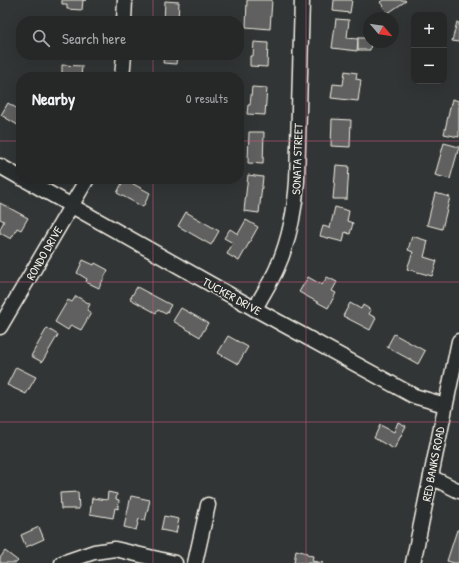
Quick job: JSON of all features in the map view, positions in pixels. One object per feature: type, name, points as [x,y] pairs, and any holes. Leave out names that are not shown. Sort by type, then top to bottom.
[{"type":"street","points":[[124,16],[125,0]]},
{"type":"street","name":"SONATA STREET","points":[[255,309],[277,269],[285,248],[295,206],[298,173],[302,0]]},
{"type":"street","points":[[122,72],[124,60]]},
{"type":"street","points":[[0,166],[16,175]]},
{"type":"street","name":"TUCKER DRIVE","points":[[33,184],[255,309],[414,396],[445,405]]},
{"type":"street","name":"RONDO DRIVE","points":[[0,327],[84,184]]},
{"type":"street","name":"RED BANKS ROAD","points":[[413,563],[459,341]]},
{"type":"street","points":[[431,477],[459,491]]},
{"type":"street","points":[[195,563],[208,505]]},
{"type":"street","points":[[62,563],[94,552],[115,549],[175,563]]},
{"type":"building","points":[[62,0],[83,0],[82,10],[67,9],[67,4],[62,4]]},
{"type":"building","points":[[247,0],[272,0],[270,29],[246,27]]},
{"type":"building","points":[[334,0],[352,0],[350,13],[333,11]]},
{"type":"building","points":[[383,0],[406,1],[390,12],[387,12],[380,2]]},
{"type":"building","points":[[165,1],[179,2],[178,16],[164,16]]},
{"type":"building","points":[[336,19],[349,20],[347,38],[358,39],[357,51],[332,48]]},
{"type":"building","points":[[457,22],[459,23],[459,42],[452,41]]},
{"type":"building","points":[[358,38],[363,38],[363,48],[370,48],[370,50],[358,50]]},
{"type":"building","points":[[254,42],[268,43],[267,67],[250,66],[250,56],[253,56]]},
{"type":"building","points":[[163,60],[176,60],[176,64],[163,63]]},
{"type":"building","points":[[62,65],[82,66],[81,72],[62,72]]},
{"type":"building","points":[[345,71],[357,73],[356,79],[361,80],[358,101],[331,98],[333,84],[343,85]]},
{"type":"building","points":[[252,87],[267,88],[265,115],[247,114],[248,105],[250,105]]},
{"type":"building","points":[[452,99],[459,101],[459,137],[444,134]]},
{"type":"building","points":[[8,103],[16,108],[16,124],[1,115]]},
{"type":"building","points":[[332,119],[351,120],[350,147],[331,146]]},
{"type":"building","points":[[249,132],[264,132],[263,164],[248,163]]},
{"type":"building","points":[[444,143],[459,147],[450,179],[435,175]]},
{"type":"building","points":[[336,165],[349,166],[347,199],[333,199]]},
{"type":"building","points":[[248,175],[263,177],[259,213],[244,211]]},
{"type":"building","points":[[122,184],[133,184],[150,193],[143,207],[117,193]]},
{"type":"building","points":[[435,193],[450,197],[442,229],[427,225]]},
{"type":"building","points":[[0,203],[28,218],[21,230],[17,228],[11,239],[0,233],[0,229],[4,221],[0,219]]},
{"type":"building","points":[[335,207],[349,211],[347,221],[353,223],[350,234],[345,232],[343,242],[320,236],[323,226],[330,228]]},
{"type":"building","points":[[186,212],[219,231],[211,245],[178,226]]},
{"type":"building","points":[[246,220],[258,227],[239,261],[227,254],[233,243],[224,238],[230,229],[238,234]]},
{"type":"building","points":[[412,236],[428,241],[424,257],[437,261],[432,276],[407,269],[413,252],[408,250]]},
{"type":"building","points":[[83,260],[94,265],[95,263],[108,270],[99,288],[86,282],[87,279],[77,273]]},
{"type":"building","points":[[308,277],[322,285],[327,277],[337,282],[332,291],[336,293],[328,308],[299,292]]},
{"type":"building","points":[[137,287],[171,305],[166,314],[158,310],[156,313],[130,299]]},
{"type":"building","points":[[76,296],[90,304],[87,310],[91,313],[81,330],[71,325],[68,330],[55,322],[68,300],[72,302]]},
{"type":"building","points":[[350,303],[361,309],[363,305],[371,310],[369,314],[376,318],[370,330],[343,316]]},
{"type":"building","points":[[181,308],[208,323],[200,337],[173,321]]},
{"type":"building","points":[[47,328],[58,335],[42,362],[31,356]]},
{"type":"building","points":[[394,334],[425,351],[418,364],[387,347]]},
{"type":"building","points":[[228,336],[248,347],[238,364],[218,353]]},
{"type":"building","points":[[16,367],[36,377],[26,394],[7,385]]},
{"type":"building","points":[[398,422],[406,426],[394,449],[374,438],[380,425],[394,432]]},
{"type":"building","points":[[78,492],[79,509],[61,509],[60,493]]},
{"type":"building","points":[[108,492],[117,494],[116,499],[119,500],[118,509],[115,508],[113,518],[90,514],[92,498],[107,500]]},
{"type":"building","points":[[131,496],[150,500],[145,521],[139,519],[136,530],[124,527]]},
{"type":"building","points":[[164,516],[179,519],[176,533],[161,530]]},
{"type":"building","points":[[39,527],[44,539],[26,547],[21,535]]},
{"type":"building","points":[[457,530],[459,530],[459,563],[454,563],[447,561]]},
{"type":"building","points":[[296,550],[313,556],[312,561],[323,563],[294,563]]},
{"type":"building","points":[[5,551],[18,561],[16,563],[0,563],[0,558]]}]
